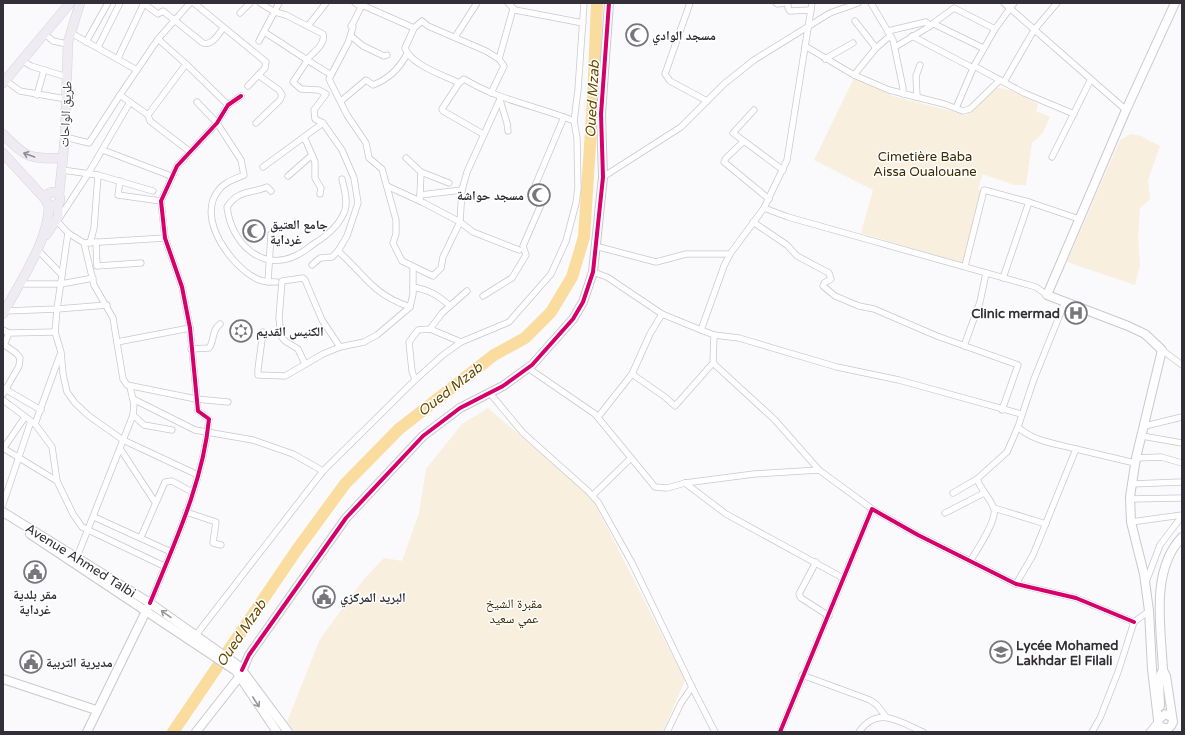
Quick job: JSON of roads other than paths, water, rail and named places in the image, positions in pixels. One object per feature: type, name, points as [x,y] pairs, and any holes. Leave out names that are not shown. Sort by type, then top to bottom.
[{"type":"main road","points":[[4,81],[70,3]]},
{"type":"main road","name":"طريق الواحات","points":[[3,134],[18,150],[29,157],[62,158],[65,137],[68,44],[80,3]]},
{"type":"main road","points":[[196,732],[346,518],[423,436],[460,408],[503,386],[528,368],[574,318],[583,302],[593,272],[603,177],[601,114],[609,3]]},
{"type":"main road","points":[[1159,725],[1152,670],[1146,584],[1131,522],[1130,499],[1131,484],[1162,350],[1149,337],[1134,329],[1047,294],[1078,219],[1175,3]]},
{"type":"main road","points":[[3,153],[47,202],[53,206],[61,201]]},
{"type":"main road","points":[[4,312],[38,247],[56,221],[61,201],[62,158]]},
{"type":"main road","points":[[38,247],[46,223],[47,202],[50,192],[56,192],[61,201]]},
{"type":"main road","name":"Avenue Ahmed Talbi","points":[[3,512],[150,602],[196,638]]},
{"type":"main road","points":[[3,517],[146,610],[196,638],[239,671],[288,732]]},
{"type":"main road","points":[[1159,725],[1160,679],[1163,670],[1160,604],[1162,582],[1171,552],[1182,537]]},
{"type":"main road","points":[[87,732],[96,710],[150,602]]},
{"type":"main road","points":[[1159,725],[1167,729],[1171,729],[1173,722],[1171,717],[1166,676],[1163,670]]},
{"type":"main road","points":[[239,671],[277,732]]},
{"type":"main road","points":[[3,679],[96,710]]},
{"type":"main road","points":[[1159,725],[1165,714],[1171,717]]},
{"type":"street","points":[[86,42],[108,3]]},
{"type":"street","points":[[98,47],[120,3]]},
{"type":"street","points":[[118,58],[144,3],[158,14],[164,11],[207,45],[211,44],[223,28]]},
{"type":"street","points":[[65,137],[89,143],[158,39],[190,3]]},
{"type":"street","points":[[194,3],[223,28],[265,60],[266,66],[248,86]]},
{"type":"street","points":[[240,13],[250,3]]},
{"type":"street","points":[[260,3],[275,12],[286,15],[320,32],[324,39],[293,82],[301,89],[319,90],[326,94],[313,114],[315,119],[323,123],[344,154],[354,178],[358,203],[347,236],[338,252],[332,257],[320,258],[312,265]]},
{"type":"street","points":[[259,41],[279,3]]},
{"type":"street","points":[[308,26],[326,3]]},
{"type":"street","points":[[355,3],[363,5],[414,28]]},
{"type":"street","points":[[456,37],[477,3]]},
{"type":"street","points":[[508,3],[513,9],[583,23]]},
{"type":"street","points":[[196,638],[323,471],[415,380],[460,342],[509,322],[551,274],[566,241],[576,204],[578,188],[577,138],[574,121],[584,3]]},
{"type":"street","points":[[690,3],[665,74],[670,81],[707,101]]},
{"type":"street","points":[[776,3],[784,3]]},
{"type":"street","points":[[788,3],[788,8],[790,11],[811,10]]},
{"type":"street","points":[[702,330],[724,266],[730,254],[752,222],[764,208],[784,170],[790,147],[812,3]]},
{"type":"street","points":[[603,177],[681,127],[724,84],[754,60],[837,10],[858,3]]},
{"type":"street","points":[[871,3],[889,33],[895,47],[903,94]]},
{"type":"street","points":[[1004,3],[1126,110]]},
{"type":"street","points":[[956,108],[983,48],[994,28],[1014,3]]},
{"type":"street","points":[[806,46],[825,59],[854,75],[903,94],[963,111],[970,109],[1002,81],[1034,30],[1057,3]]},
{"type":"street","points":[[363,5],[351,26],[353,27],[351,36],[330,74],[329,79],[358,132],[366,143],[369,158],[382,169],[396,220],[396,234],[393,243],[402,261],[434,276],[441,268],[443,256],[460,222],[462,190],[467,172],[500,99]]},
{"type":"street","points":[[895,47],[932,25],[954,8],[994,28]]},
{"type":"street","points":[[499,59],[513,9]]},
{"type":"street","points":[[855,21],[876,48]]},
{"type":"street","points":[[459,83],[428,69],[407,54],[405,48],[414,28],[422,22],[488,52],[499,59],[504,66],[491,93]]},
{"type":"street","points":[[854,75],[889,33],[926,22],[983,48]]},
{"type":"street","points":[[264,32],[307,61],[330,74]]},
{"type":"street","points":[[44,33],[54,41],[68,44]]},
{"type":"street","points":[[71,33],[118,58],[136,70]]},
{"type":"street","points":[[351,36],[363,46],[387,56]]},
{"type":"street","points":[[912,36],[1002,81],[1074,114]]},
{"type":"street","points":[[158,39],[228,105]]},
{"type":"street","points":[[825,59],[853,43]]},
{"type":"street","points":[[341,101],[366,80],[373,85],[384,81],[400,67],[407,54]]},
{"type":"street","points":[[21,60],[44,70],[67,77]]},
{"type":"street","points":[[148,115],[186,64]]},
{"type":"street","points":[[917,97],[916,76],[920,65]]},
{"type":"street","points":[[37,95],[44,70]]},
{"type":"street","points":[[256,123],[282,97],[280,92],[258,74]]},
{"type":"street","points":[[483,134],[442,109],[459,83],[464,79],[500,99],[574,121]]},
{"type":"street","points":[[1052,157],[1090,80]]},
{"type":"street","points":[[4,81],[20,91],[66,99]]},
{"type":"street","points":[[120,95],[148,115],[150,121],[189,151]]},
{"type":"street","points":[[150,602],[171,552],[198,475],[209,419],[199,413],[196,399],[190,328],[182,288],[165,238],[161,201],[176,166],[217,123],[228,105],[241,96]]},
{"type":"street","points":[[500,99],[508,131]]},
{"type":"street","points":[[61,201],[88,174],[130,102]]},
{"type":"street","points":[[197,102],[217,123],[241,160],[244,175],[230,181],[218,190],[213,202],[212,220],[219,238],[236,264],[250,275],[259,280],[276,282]]},
{"type":"street","points":[[754,110],[733,132],[743,142],[784,170]]},
{"type":"street","points":[[483,296],[512,278],[526,255],[523,246],[543,200],[541,196],[534,197],[532,193],[564,117]]},
{"type":"street","points":[[263,167],[323,123]]},
{"type":"street","points":[[303,138],[306,141],[316,167],[315,178],[321,188],[320,194]]},
{"type":"street","points":[[743,142],[726,158],[724,162],[769,199]]},
{"type":"street","points":[[102,150],[171,176]]},
{"type":"street","points":[[288,176],[312,155]]},
{"type":"street","points":[[406,158],[421,172],[449,183]]},
{"type":"street","points":[[62,170],[120,181],[153,191]]},
{"type":"street","points":[[420,198],[421,172]]},
{"type":"street","points":[[77,557],[86,530],[94,517],[120,450],[122,440],[134,415],[135,408],[130,387],[124,379],[113,318],[107,305],[102,300],[94,285],[94,278],[89,267],[90,242],[94,228],[98,176]]},
{"type":"street","points":[[271,191],[267,187],[251,190],[233,198],[227,207],[231,224],[239,241],[250,252],[268,261],[297,256],[328,235],[336,227],[345,209],[346,200],[342,179]]},
{"type":"street","points":[[120,181],[118,195],[161,201]]},
{"type":"street","points":[[387,186],[420,198],[460,222],[473,232],[519,250]]},
{"type":"street","points":[[143,188],[143,198]]},
{"type":"street","points":[[420,198],[462,190]]},
{"type":"street","points":[[965,266],[983,191],[1030,202],[1078,219]]},
{"type":"street","points":[[1003,278],[1030,202]]},
{"type":"street","points":[[764,208],[788,217],[1036,287],[1047,294]]},
{"type":"street","points":[[56,221],[68,233],[90,242],[165,238]]},
{"type":"street","points":[[752,222],[787,245],[797,256],[829,273],[831,279],[824,283],[823,286],[835,296],[859,306],[874,309],[964,346],[1018,365],[1002,410]]},
{"type":"street","points":[[68,233],[55,332],[61,352],[63,374],[67,392],[89,416],[122,440],[198,475]]},
{"type":"street","points":[[268,282],[268,261],[272,234]]},
{"type":"street","points":[[90,242],[97,266],[141,263]]},
{"type":"street","points":[[595,246],[656,262],[686,254],[730,254]]},
{"type":"street","points":[[38,247],[62,275]]},
{"type":"street","points":[[338,252],[359,270],[366,282],[381,294],[395,302],[410,307]]},
{"type":"street","points":[[263,332],[258,375],[285,376],[305,364],[340,347],[364,342],[376,335],[410,307],[413,287],[413,267]]},
{"type":"street","points":[[593,272],[607,277],[662,314],[714,335],[739,338],[836,367],[899,380],[1002,410],[1021,414]]},
{"type":"street","points":[[964,346],[980,302],[986,272]]},
{"type":"street","points":[[19,284],[61,284],[94,278]]},
{"type":"street","points":[[305,364],[298,349],[285,341],[281,336],[279,318],[282,281],[303,278],[305,280],[322,320],[340,347]]},
{"type":"street","points":[[413,287],[430,291],[450,306]]},
{"type":"street","points":[[430,329],[442,313],[467,291]]},
{"type":"street","points":[[953,493],[977,479],[1007,452],[1018,427],[1021,414],[1065,302]]},
{"type":"street","points":[[4,312],[107,305]]},
{"type":"street","points":[[598,417],[632,374],[650,334],[662,314]]},
{"type":"street","points":[[191,349],[209,348],[212,344],[213,331],[220,324]]},
{"type":"street","points":[[117,342],[190,328]]},
{"type":"street","points":[[415,380],[412,371],[409,343],[418,330],[430,329],[460,342]]},
{"type":"street","points":[[41,410],[4,391],[19,366],[20,358],[16,352],[4,344],[6,331],[55,332]]},
{"type":"street","points":[[632,374],[665,397],[675,406],[714,363],[714,335]]},
{"type":"street","points":[[1162,350],[1182,365]]},
{"type":"street","points":[[3,504],[33,423],[41,410],[61,352]]},
{"type":"street","points":[[714,363],[775,420],[819,470],[872,509],[918,535],[971,560],[1016,584],[1076,598],[1134,622]]},
{"type":"street","points":[[528,368],[598,417],[611,435],[655,487],[667,488],[684,483],[782,471],[819,470]]},
{"type":"street","points":[[130,387],[196,399],[228,402]]},
{"type":"street","points":[[489,392],[523,433],[593,496],[632,563],[715,732]]},
{"type":"street","points":[[133,399],[195,430],[253,440],[293,454],[323,471]]},
{"type":"street","points":[[3,400],[33,423],[52,447],[57,481],[73,514],[86,530],[164,566]]},
{"type":"street","points":[[134,415],[144,425],[172,430]]},
{"type":"street","points":[[25,417],[3,448],[57,481]]},
{"type":"street","points":[[1145,426],[1182,417]]},
{"type":"street","points":[[1018,427],[1023,432],[1076,449],[1136,461],[1161,457],[1182,463]]},
{"type":"street","points":[[1142,436],[1182,443]]},
{"type":"street","points":[[1016,584],[1030,561],[1076,449]]},
{"type":"street","points":[[120,450],[155,502]]},
{"type":"street","points":[[593,496],[631,458]]},
{"type":"street","points":[[971,560],[991,523],[994,514],[994,508],[977,479]]},
{"type":"street","points":[[141,537],[155,502],[168,480],[192,492]]},
{"type":"street","points":[[1131,484],[1182,482]]},
{"type":"street","points":[[684,483],[726,514],[843,578]]},
{"type":"street","points":[[945,513],[984,492]]},
{"type":"street","points":[[1130,499],[1182,498]]},
{"type":"street","points":[[994,508],[1046,524]]},
{"type":"street","points":[[780,732],[802,675],[829,616],[872,509]]},
{"type":"street","points":[[186,512],[216,522],[213,543],[221,545]]},
{"type":"street","points":[[1131,522],[1182,516]]},
{"type":"street","points":[[1146,584],[1160,545],[1165,536],[1182,516]]},
{"type":"street","points":[[94,517],[141,537],[171,552]]},
{"type":"street","points":[[816,562],[799,594],[801,598],[829,616]]},
{"type":"street","points":[[1092,732],[1100,718],[1118,672],[1134,622],[1149,611]]},
{"type":"street","points":[[802,675],[870,700],[877,705],[886,717]]},
{"type":"street","points":[[667,732],[681,703],[692,687]]},
{"type":"street","points":[[859,732],[868,721],[879,717],[886,717],[923,732]]},
{"type":"street","points":[[1149,732],[1159,725]]},
{"type":"waterway","name":"Oued Mzab","points":[[173,732],[296,551],[345,484],[399,429],[494,355],[525,338],[551,312],[572,277],[584,237],[593,100],[597,3]]},
{"type":"place","name":"مسجد الوادي","points":[[637,35]]},
{"type":"place","name":"مسجد حواشة","points":[[539,195]]},
{"type":"place","name":"جامع العتيق غرداية","points":[[254,231]]},
{"type":"place","name":"Clinic mermad","points":[[1076,313]]},
{"type":"place","name":"الكنيس القديم","points":[[241,331]]},
{"type":"place","name":"مقر بلدية غرداية","points":[[35,572]]},
{"type":"place","name":"البريد المركزي","points":[[324,597]]},
{"type":"place","name":"Lycée Mohamed Lakhdar El Filali","points":[[1001,652]]},
{"type":"place","name":"مديرية التربية","points":[[31,662]]},
{"type":"park label","name":"Cimetière Baba Aissa Oualouane","points":[[925,164]]},
{"type":"park label","name":"مقبرة الشيخ عمي سعيد","points":[[514,610]]}]
